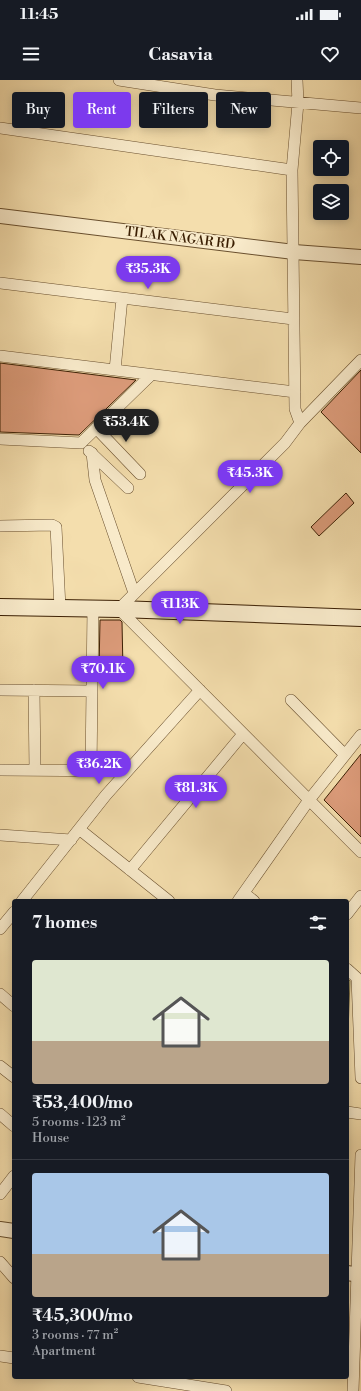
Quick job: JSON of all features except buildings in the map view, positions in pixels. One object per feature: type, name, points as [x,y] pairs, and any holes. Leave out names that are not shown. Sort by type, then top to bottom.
[{"type":"main road","points":[[0,607],[93,608],[361,618]]},
{"type":"street","points":[[119,80],[215,95],[361,108]]},
{"type":"street","points":[[297,80],[298,103],[292,170],[294,252],[293,319],[295,409],[300,423]]},
{"type":"street","points":[[0,128],[292,170]]},
{"type":"street","name":"TILAK NAGAR RD","points":[[0,216],[294,252],[361,257]]},
{"type":"street","points":[[0,283],[293,319]]},
{"type":"street","points":[[115,370],[122,298]]},
{"type":"street","points":[[0,356],[295,392]]},
{"type":"street","points":[[361,360],[300,423],[285,443],[119,609],[361,852]]},
{"type":"street","points":[[80,443],[151,375]]},
{"type":"street","points":[[96,428],[140,474]]},
{"type":"street","points":[[0,439],[80,443],[128,488]]},
{"type":"street","points":[[92,454],[95,480],[134,593]]},
{"type":"street","points":[[0,526],[52,525],[56,527],[60,608]]},
{"type":"street","points":[[91,771],[93,608]]},
{"type":"street","points":[[0,690],[92,691]]},
{"type":"street","points":[[34,690],[35,770]]},
{"type":"street","points":[[24,899],[127,771],[200,690]]},
{"type":"street","points":[[291,700],[345,755]]},
{"type":"street","points":[[130,870],[244,734]]},
{"type":"street","points":[[241,897],[309,800],[361,735]]},
{"type":"street","points":[[0,770],[127,771]]},
{"type":"street","points":[[79,829],[166,899]]},
{"type":"street","points":[[0,835],[71,840]]},
{"type":"street","points":[[349,911],[361,896]]},
{"type":"street","points":[[5,925],[12,915]]},
{"type":"street","points":[[349,970],[357,978],[359,983],[361,1078]]},
{"type":"street","points":[[0,994],[12,1004]]},
{"type":"street","points":[[0,1066],[12,1076]]},
{"type":"street","points":[[349,1112],[361,1114]]},
{"type":"street","points":[[0,1114],[12,1124]]},
{"type":"street","points":[[353,1391],[355,1274],[361,1155]]},
{"type":"street","points":[[0,1194],[12,1179]]},
{"type":"street","points":[[0,1229],[12,1232]]},
{"type":"street","points":[[0,1262],[12,1276]]},
{"type":"street","points":[[0,1356],[12,1358]]},
{"type":"street","points":[[151,1379],[226,1391]]},
{"type":"shaded area","points":[[349,980],[350,981],[349,1006]]}]
